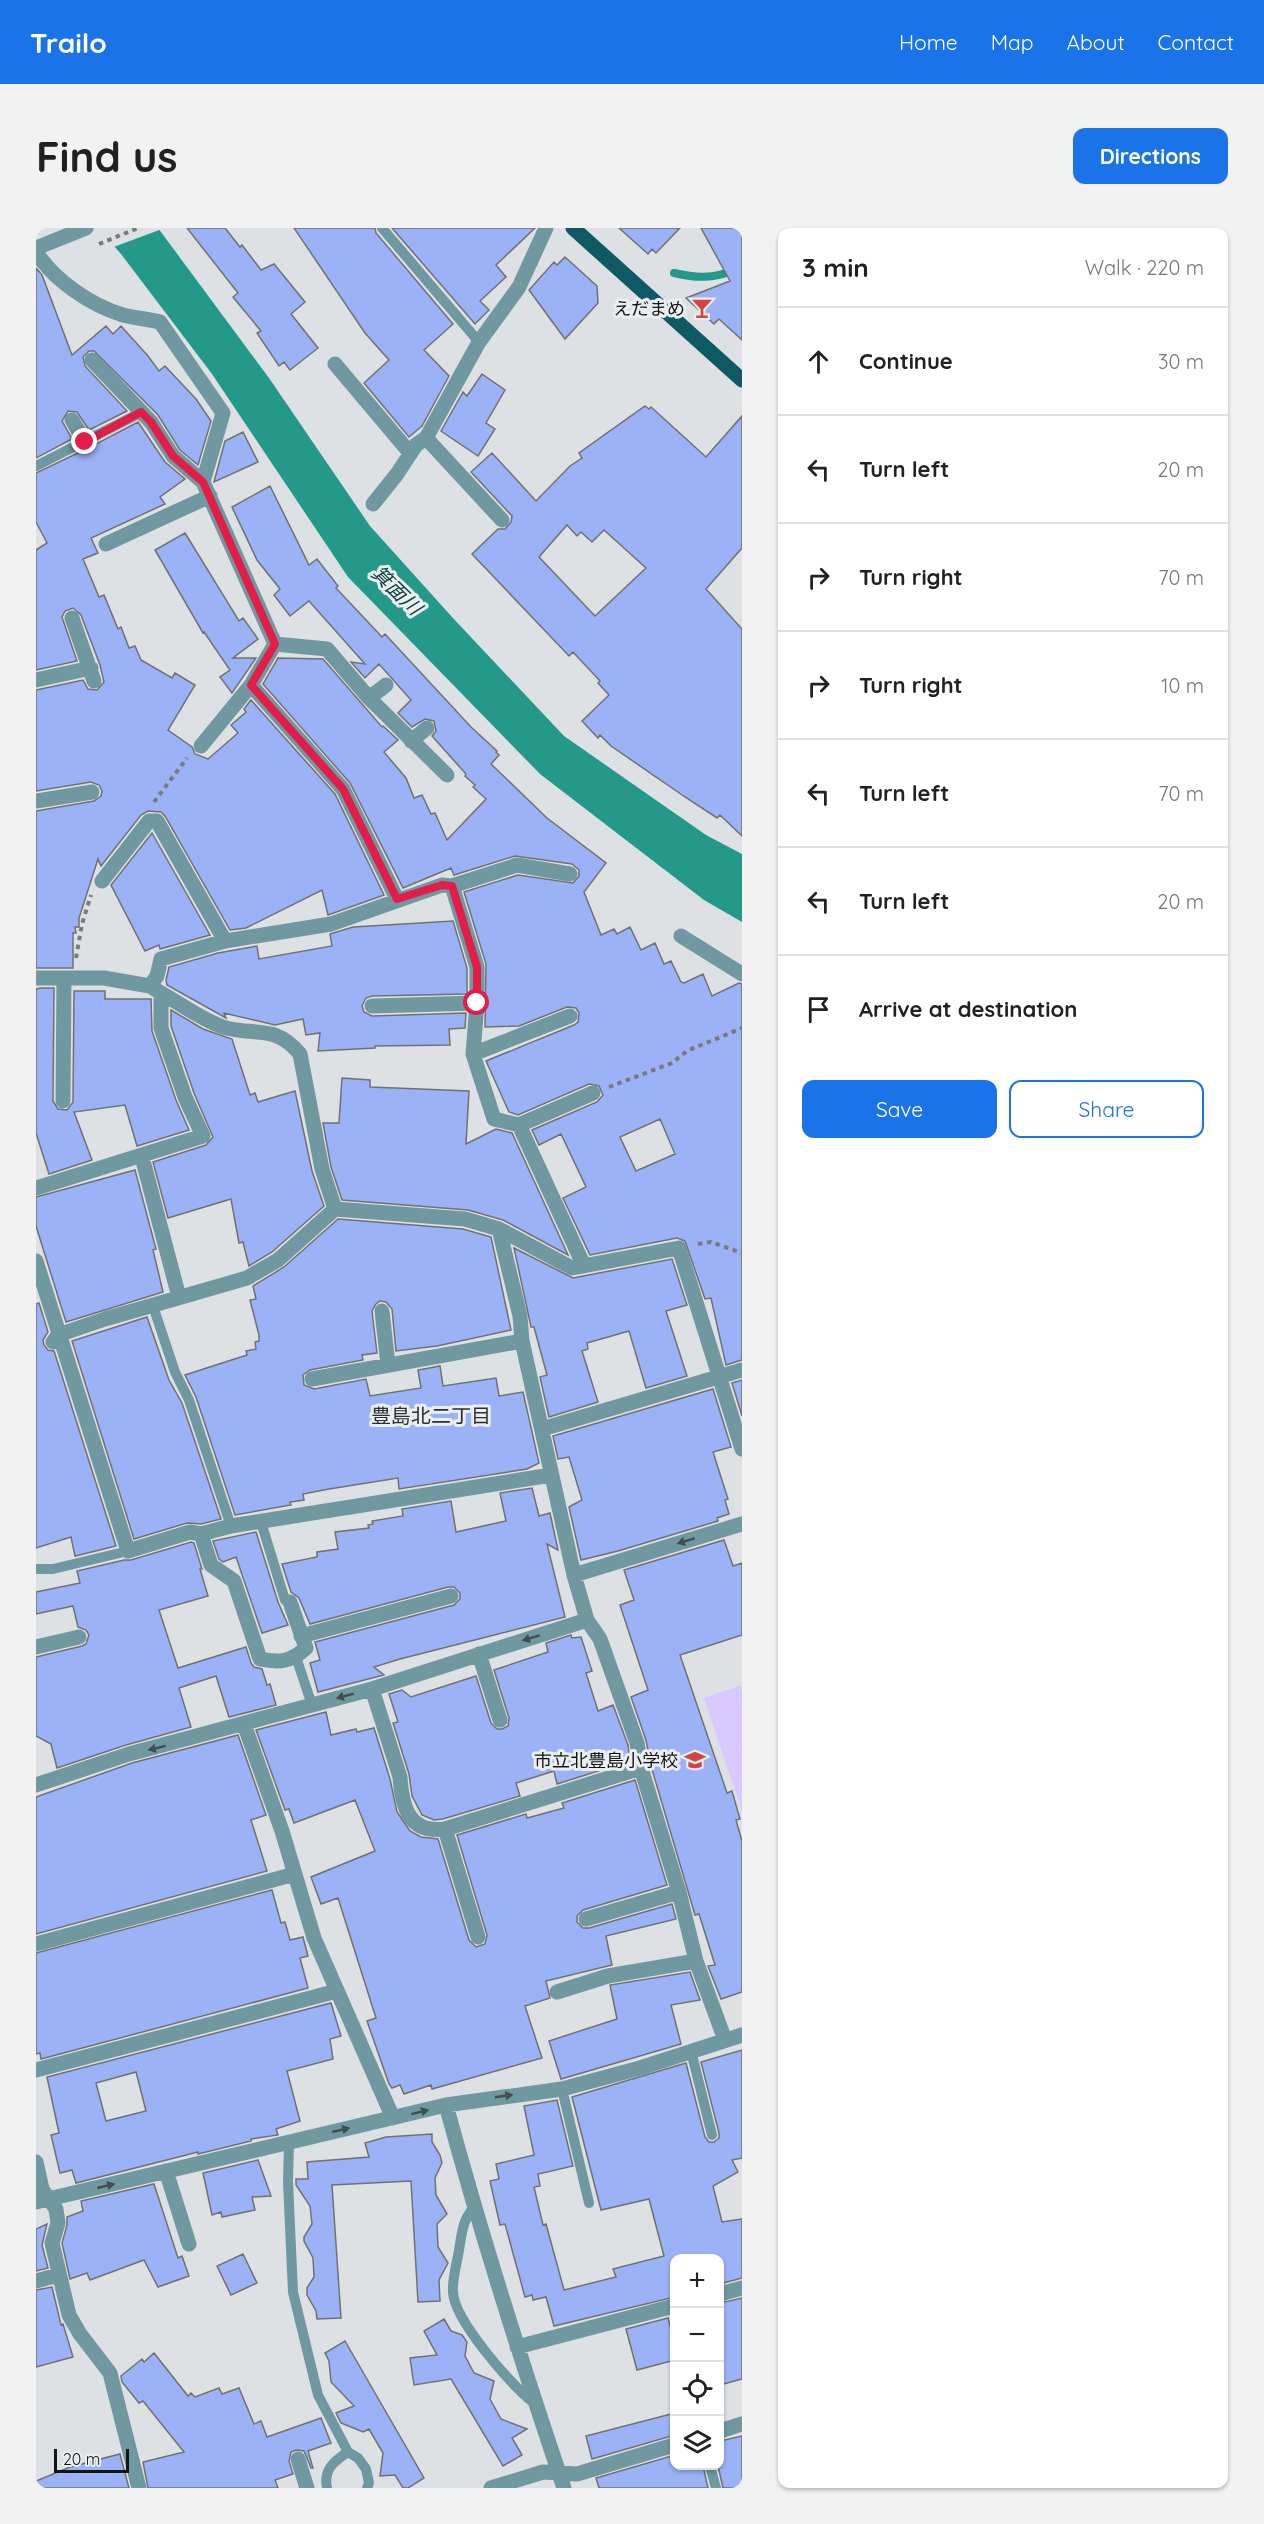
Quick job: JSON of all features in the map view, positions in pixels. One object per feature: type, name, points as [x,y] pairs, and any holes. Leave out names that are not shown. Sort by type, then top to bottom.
[{"type":"main road","points":[[573,228],[742,380]]},
{"type":"street","points":[[86,228],[36,250],[41,270],[91,302],[122,315],[160,322],[224,413],[203,482]]},
{"type":"street","points":[[373,504],[416,445],[426,438],[479,342],[519,287],[546,228]]},
{"type":"street","points":[[92,360],[151,422],[173,456],[203,482],[275,644]]},
{"type":"street","points":[[336,364],[410,453]]},
{"type":"street","points":[[72,420],[85,442]]},
{"type":"street","points":[[426,438],[502,520]]},
{"type":"street","points":[[106,544],[210,496]]},
{"type":"street","points":[[36,680],[92,674],[72,618]]},
{"type":"street","points":[[201,746],[251,685],[275,644]]},
{"type":"street","points":[[275,644],[327,649],[369,698],[447,775]]},
{"type":"street","points":[[251,685],[343,789],[397,899]]},
{"type":"street","points":[[369,698],[386,685]]},
{"type":"street","points":[[411,741],[427,728]]},
{"type":"street","points":[[36,801],[92,792]]},
{"type":"street","points":[[102,881],[149,821],[157,821],[225,941]]},
{"type":"street","points":[[36,1188],[142,1157],[203,1136],[185,1097],[161,1028],[155,990],[161,959],[225,941],[331,924],[397,899],[442,885],[452,886],[517,865],[570,874]]},
{"type":"street","points":[[452,886],[477,967],[473,1054],[494,1119],[519,1125],[593,1093]]},
{"type":"street","points":[[681,936],[742,974]]},
{"type":"street","points":[[36,978],[104,978],[155,990],[223,1027],[272,1033],[292,1044],[300,1054],[322,1169],[335,1209]]},
{"type":"street","points":[[63,1101],[68,978]]},
{"type":"street","points":[[372,1006],[477,1003]]},
{"type":"street","points":[[473,1054],[570,1016]]},
{"type":"street","points":[[519,1125],[584,1266]]},
{"type":"street","points":[[142,1157],[179,1297]]},
{"type":"street","points":[[56,1339],[179,1297],[248,1278],[278,1260],[335,1209],[465,1219],[499,1229],[572,1268],[679,1248],[742,1449]]},
{"type":"street","points":[[499,1229],[520,1316],[522,1341],[574,1575],[587,1620],[600,1640],[637,1743],[641,1768],[680,1892],[696,1961],[725,2040]]},
{"type":"street","points":[[36,1261],[56,1339],[128,1551],[190,1532],[201,1534],[231,1526],[551,1475]]},
{"type":"street","points":[[382,1311],[388,1365]]},
{"type":"street","points":[[312,1379],[522,1341]]},
{"type":"street","points":[[542,1430],[742,1370]]},
{"type":"street","points":[[574,1575],[742,1524]]},
{"type":"street","points":[[201,1534],[211,1565],[234,1581],[260,1659],[278,1663],[296,1657],[306,1648],[290,1602]]},
{"type":"street","points":[[302,1636],[451,1596]]},
{"type":"street","points":[[36,1785],[129,1754],[372,1689],[587,1620]]},
{"type":"street","points":[[36,1647],[79,1636]]},
{"type":"street","points":[[479,1654],[500,1720]]},
{"type":"street","points":[[372,1689],[400,1777],[401,1791],[409,1816],[416,1825],[431,1831],[445,1829],[641,1768]]},
{"type":"street","points":[[244,1724],[282,1831],[314,1938],[393,2118]]},
{"type":"street","points":[[445,1829],[478,1937]]},
{"type":"street","points":[[36,1944],[294,1874]]},
{"type":"street","points":[[586,1918],[680,1892]]},
{"type":"street","points":[[557,1992],[608,1976],[696,1961]]},
{"type":"street","points":[[36,2070],[337,1991]]},
{"type":"street","points":[[43,2201],[446,2105],[562,2089],[742,2035]]},
{"type":"street","points":[[446,2105],[517,2348],[561,2481]]},
{"type":"street","points":[[36,2162],[43,2201]]},
{"type":"street","points":[[166,2171],[189,2244]]},
{"type":"street","points":[[43,2201],[56,2209],[58,2223],[52,2243],[69,2315],[80,2334],[110,2373],[140,2488]]},
{"type":"street","points":[[36,2281],[58,2275]]},
{"type":"street","points":[[724,2293],[742,2288]]},
{"type":"street","points":[[517,2348],[670,2307]]},
{"type":"street","points":[[724,2430],[742,2424]]},
{"type":"street","points":[[561,2481],[577,2474],[670,2446]]},
{"type":"street","points":[[298,2460],[307,2488]]},
{"type":"street","points":[[491,2488],[543,2472],[561,2481]]},
{"type":"lane","points":[[382,228],[479,342]]},
{"type":"lane","points":[[36,466],[141,412]]},
{"type":"lane","points":[[153,1306],[175,1372],[189,1400],[231,1526]]},
{"type":"lane","points":[[261,1522],[285,1600],[290,1602]]},
{"type":"lane","points":[[36,1569],[53,1569],[128,1551]]},
{"type":"lane","points":[[296,1657],[312,1706]]},
{"type":"lane","points":[[691,2051],[712,2135]]},
{"type":"lane","points":[[562,2089],[589,2203]]},
{"type":"lane","points":[[289,2142],[288,2182],[293,2292],[318,2395],[348,2451],[358,2458],[366,2469],[369,2483],[367,2488]]},
{"type":"lane","points":[[474,2207],[465,2218],[452,2291],[456,2306],[466,2325],[517,2390],[534,2403]]},
{"type":"lane","points":[[327,2488],[326,2474],[334,2461],[348,2451]]},
{"type":"lane","points":[[711,2470],[716,2488]]},
{"type":"path","points":[[93,247],[138,228]]},
{"type":"path","points":[[157,821],[150,808],[192,750],[201,746]]},
{"type":"path","points":[[68,978],[93,889],[102,881]]},
{"type":"path","points":[[593,1093],[672,1063],[687,1051],[742,1028]]},
{"type":"path","points":[[679,1248],[711,1242],[742,1253]]},
{"type":"shaded area","points":[[742,1685],[742,1812],[704,1698]]},
{"type":"water","name":"箕面川","points":[[98,228],[158,228],[269,378],[370,526],[452,617],[564,736],[706,835],[742,854],[742,922],[704,900],[540,774],[348,577],[212,374],[121,254]]},
{"type":"pier","points":[[95,228],[162,228],[162,229],[111,248]]},
{"type":"building","points":[[187,228],[225,228],[240,247],[242,245],[261,270],[274,264],[305,302],[291,314],[318,348],[290,370],[284,362],[279,366],[257,333],[261,331],[233,297],[238,293]]},
{"type":"building","points":[[294,228],[375,228],[376,233],[453,324],[424,350],[449,376],[422,426],[409,437],[364,383],[389,360],[365,333]]},
{"type":"building","points":[[392,228],[535,228],[496,265],[506,277],[480,301],[489,310],[475,324]]},
{"type":"building","points":[[619,228],[680,228],[656,253],[652,249],[648,254]]},
{"type":"building","points":[[701,228],[742,228],[742,340],[719,319],[714,324],[686,298],[730,281]]},
{"type":"building","points":[[565,257],[597,286],[598,303],[565,339],[529,290],[554,262],[557,265]]},
{"type":"building","points":[[36,268],[42,275],[72,355],[106,326],[113,334],[121,326],[159,371],[165,366],[196,399],[211,421],[198,465],[180,450],[158,415],[94,351],[89,351],[83,357],[85,366],[127,411],[89,430],[77,412],[68,411],[62,421],[72,439],[36,458]]},
{"type":"building","points":[[482,374],[505,390],[486,423],[495,429],[478,456],[441,431],[463,392],[467,396]]},
{"type":"building","points":[[645,406],[649,409],[651,407],[706,457],[742,416],[742,548],[706,589],[742,629],[742,836],[720,815],[717,818],[611,746],[600,735],[598,738],[582,721],[609,695],[598,683],[600,681],[573,652],[569,656],[472,554],[498,529],[505,529],[511,522],[512,516],[471,472],[492,453],[536,501],[570,466],[582,458],[579,453]],"holes":[[[567,525],[577,536],[581,532],[592,542],[604,530],[646,568],[595,616],[539,557]]]},
{"type":"building","points":[[138,422],[165,462],[185,479],[160,497],[165,504],[91,538],[98,553],[83,559],[99,597],[104,595],[118,629],[121,627],[129,648],[135,646],[141,660],[172,678],[175,673],[195,685],[168,730],[192,747],[195,754],[208,759],[238,733],[231,725],[246,712],[244,709],[251,700],[335,794],[384,895],[328,915],[322,890],[246,928],[230,930],[165,816],[161,812],[148,811],[141,815],[101,866],[98,859],[79,918],[79,927],[75,927],[76,933],[73,933],[73,968],[36,968],[36,811],[94,801],[101,796],[102,791],[99,785],[91,782],[36,791],[36,690],[83,680],[88,689],[97,690],[104,682],[81,615],[73,608],[65,611],[62,617],[77,661],[36,670],[36,550],[47,543],[36,522],[36,473],[82,451],[89,451],[94,445]]},
{"type":"building","points":[[243,432],[258,462],[214,482],[225,441]]},
{"type":"building","points":[[270,486],[309,565],[317,559],[338,586],[336,588],[382,637],[385,634],[471,727],[497,751],[499,755],[491,764],[547,818],[606,863],[584,892],[601,935],[614,929],[617,934],[630,927],[641,950],[655,943],[664,964],[671,961],[681,982],[684,983],[703,974],[712,996],[739,983],[742,984],[742,1360],[726,1365],[711,1298],[705,1299],[685,1241],[677,1238],[590,1255],[563,1198],[586,1187],[561,1134],[539,1145],[532,1130],[597,1102],[603,1095],[599,1086],[589,1084],[518,1115],[509,1112],[486,1061],[574,1025],[578,1022],[579,1013],[576,1008],[567,1007],[519,1026],[485,1027],[486,964],[464,892],[518,875],[573,883],[579,876],[579,870],[572,864],[515,856],[454,875],[451,868],[403,888],[350,783],[263,684],[278,658],[323,659],[382,727],[398,740],[384,752],[406,778],[414,798],[422,795],[431,814],[435,813],[447,840],[486,799],[473,787],[475,785],[432,736],[436,731],[434,721],[425,719],[412,727],[398,713],[411,700],[379,664],[365,678],[351,662],[365,664],[309,601],[290,616],[274,595],[280,589],[257,560],[232,507]],"holes":[[[660,1119],[675,1154],[636,1171],[620,1137]]]},
{"type":"building","points":[[185,533],[239,621],[243,618],[258,639],[233,658],[256,658],[232,693],[220,677],[230,670],[203,633],[155,550]]},
{"type":"building","points":[[152,833],[210,935],[160,949],[159,945],[145,951],[111,885]]},
{"type":"building","points":[[453,921],[467,968],[467,994],[372,996],[366,998],[362,1006],[364,1012],[372,1016],[466,1013],[465,1028],[449,1029],[450,1045],[375,1046],[375,1048],[318,1051],[320,1033],[306,1035],[303,1019],[275,1025],[224,1013],[226,1018],[167,985],[169,967],[218,953],[257,946],[259,959],[332,946],[330,934],[353,927]]},
{"type":"building","points":[[54,988],[53,1101],[58,1109],[67,1110],[73,1102],[74,991],[105,991],[105,999],[151,999],[152,1031],[189,1130],[137,1146],[125,1105],[74,1112],[92,1160],[49,1174],[36,1133],[36,989]]},
{"type":"building","points":[[171,1010],[203,1029],[232,1039],[250,1095],[255,1093],[258,1102],[295,1091],[312,1171],[324,1206],[272,1252],[249,1266],[243,1242],[239,1243],[231,1199],[168,1218],[153,1162],[206,1145],[213,1137],[194,1093],[171,1026]]},
{"type":"building","points":[[342,1078],[370,1080],[370,1087],[469,1091],[466,1144],[496,1129],[512,1133],[568,1255],[503,1220],[468,1210],[342,1200],[331,1167],[323,1123],[339,1123]]},
{"type":"building","points":[[135,1170],[156,1249],[153,1250],[163,1292],[66,1322],[36,1226],[36,1197]]},
{"type":"building","points":[[338,1219],[463,1229],[491,1237],[511,1330],[437,1346],[396,1351],[392,1309],[386,1302],[380,1301],[372,1311],[377,1353],[362,1355],[363,1360],[310,1370],[303,1375],[304,1385],[314,1389],[366,1379],[370,1396],[421,1388],[418,1370],[440,1366],[443,1386],[496,1378],[499,1396],[523,1392],[539,1463],[527,1469],[399,1489],[398,1478],[329,1489],[303,1494],[304,1500],[290,1502],[291,1505],[235,1515],[196,1397],[185,1375],[247,1355],[246,1351],[256,1349],[255,1342],[259,1341],[259,1335],[250,1300],[256,1299],[253,1286],[284,1267]]},
{"type":"building","points":[[514,1248],[573,1278],[672,1259],[687,1305],[666,1311],[687,1376],[646,1388],[629,1331],[587,1343],[588,1349],[582,1351],[598,1402],[549,1417],[540,1377],[547,1375],[534,1327],[531,1327]]},
{"type":"building","points":[[39,1303],[48,1332],[43,1340],[44,1345],[48,1350],[54,1351],[116,1546],[75,1556],[71,1537],[36,1548],[36,1304]]},
{"type":"building","points":[[147,1317],[169,1380],[182,1403],[221,1519],[201,1524],[187,1523],[134,1539],[72,1341]]},
{"type":"building","points":[[742,1380],[742,1416],[732,1383]]},
{"type":"building","points":[[713,1389],[731,1447],[713,1452],[728,1499],[725,1500],[729,1514],[717,1518],[718,1521],[581,1560],[569,1507],[582,1500],[569,1457],[558,1459],[553,1436]]},
{"type":"building","points":[[532,1488],[539,1516],[550,1513],[558,1550],[547,1544],[565,1617],[400,1659],[374,1667],[384,1675],[318,1692],[310,1663],[320,1660],[315,1642],[454,1605],[460,1599],[460,1593],[454,1587],[448,1587],[310,1624],[299,1598],[291,1592],[282,1564],[317,1557],[317,1552],[338,1549],[335,1532],[369,1528],[368,1525],[373,1524],[372,1521],[403,1516],[402,1509],[451,1501],[456,1532],[506,1521],[500,1493]]},
{"type":"building","points":[[256,1532],[278,1602],[288,1625],[262,1633],[236,1557],[223,1562],[219,1559],[213,1541]]},
{"type":"building","name":"市立北豊島小学校","points":[[724,1540],[733,1566],[742,1563],[742,1635],[680,1655],[727,1793],[732,1791],[740,1819],[736,1820],[742,1841],[742,1992],[721,1999],[708,1966],[715,1965],[699,1914],[695,1915],[651,1766],[646,1740],[631,1697],[648,1690],[620,1605],[634,1600],[624,1570]]},
{"type":"building","points":[[194,1543],[208,1596],[159,1610],[178,1668],[246,1647],[251,1663],[254,1667],[262,1669],[267,1685],[270,1684],[276,1705],[229,1717],[216,1676],[179,1688],[191,1727],[126,1745],[57,1768],[51,1744],[36,1736],[36,1657],[82,1646],[86,1644],[89,1635],[86,1630],[78,1627],[73,1606],[36,1614],[36,1592],[80,1583],[77,1571],[131,1560]]},
{"type":"building","points":[[571,1635],[572,1638],[581,1637],[592,1671],[586,1673],[598,1711],[613,1705],[628,1745],[630,1761],[557,1784],[554,1771],[516,1783],[520,1796],[443,1819],[434,1820],[422,1815],[412,1796],[409,1774],[393,1723],[398,1722],[389,1694],[402,1690],[411,1697],[476,1676],[491,1723],[497,1729],[502,1729],[508,1726],[509,1718],[494,1670],[548,1652],[546,1643]]},
{"type":"building","points":[[326,1712],[331,1735],[356,1729],[357,1732],[374,1728],[390,1779],[397,1812],[410,1831],[421,1837],[438,1839],[469,1940],[476,1947],[485,1944],[487,1935],[457,1835],[526,1814],[527,1818],[564,1808],[562,1803],[635,1780],[667,1885],[583,1910],[577,1916],[577,1922],[583,1928],[589,1928],[672,1904],[676,1919],[606,1936],[612,1965],[546,1981],[550,1998],[525,2006],[542,2058],[432,2089],[431,2085],[404,2094],[400,2085],[392,2088],[389,2084],[367,2021],[376,2018],[338,1898],[321,1904],[311,1877],[375,1851],[355,1800],[294,1823],[289,1809],[285,1810],[256,1730]]},
{"type":"building","points":[[238,1735],[266,1815],[251,1820],[267,1871],[36,1934],[36,1797],[132,1763]]},
{"type":"building","points":[[272,1890],[281,1923],[285,1922],[290,1940],[303,1937],[308,1956],[300,1958],[308,1988],[41,2059],[40,2053],[36,2054],[36,1953]]},
{"type":"building","points":[[690,1972],[700,2000],[671,2005],[681,2044],[561,2079],[549,2041],[617,2019],[610,1985]]},
{"type":"building","points":[[331,2003],[341,2036],[330,2039],[333,2059],[287,2071],[300,2121],[276,2129],[278,2135],[251,2139],[251,2141],[76,2183],[72,2170],[60,2173],[51,2135],[59,2133],[47,2077]],"holes":[[[136,2072],[146,2111],[106,2121],[96,2083]]]},
{"type":"building","points":[[742,2050],[742,2158],[732,2160],[738,2172],[713,2186],[722,2222],[742,2219],[742,2278],[724,2283],[724,2254],[670,2254],[670,2298],[554,2326],[546,2297],[533,2300],[532,2295],[525,2297],[505,2224],[500,2225],[490,2181],[499,2179],[496,2164],[534,2155],[524,2106],[557,2100],[573,2166],[538,2174],[540,2186],[534,2187],[543,2225],[546,2224],[564,2290],[616,2277],[613,2269],[664,2256],[649,2199],[601,2210],[572,2097],[686,2063],[705,2137],[709,2142],[714,2142],[719,2138],[719,2133],[701,2062]]},
{"type":"building","points":[[432,2134],[432,2142],[442,2163],[435,2178],[436,2195],[447,2214],[437,2224],[438,2247],[448,2263],[439,2280],[440,2301],[418,2302],[411,2181],[332,2185],[341,2318],[317,2319],[316,2311],[307,2295],[307,2288],[314,2277],[313,2258],[304,2241],[312,2224],[310,2206],[296,2185],[296,2179],[308,2179],[307,2162],[369,2157],[365,2143],[386,2137]]},
{"type":"building","points":[[258,2160],[271,2196],[252,2197],[255,2210],[222,2217],[221,2212],[212,2215],[203,2173]]},
{"type":"building","points":[[154,2184],[178,2258],[182,2256],[189,2276],[158,2287],[144,2260],[90,2280],[87,2273],[70,2279],[62,2243],[67,2217],[83,2211],[81,2201]]},
{"type":"building","points":[[47,2224],[42,2245],[48,2268],[36,2271],[36,2229]]},
{"type":"building","points":[[243,2254],[257,2283],[231,2295],[217,2266]]},
{"type":"building","points":[[52,2287],[61,2325],[63,2324],[73,2357],[36,2367],[36,2290]]},
{"type":"building","points":[[742,2298],[742,2379],[724,2384],[724,2308],[724,2302]]},
{"type":"building","points":[[668,2318],[670,2361],[637,2370],[626,2329]]},
{"type":"building","points":[[444,2319],[451,2331],[462,2335],[467,2342],[465,2356],[474,2373],[494,2381],[490,2399],[501,2419],[527,2429],[512,2438],[522,2455],[503,2466],[451,2379],[414,2385],[410,2358],[437,2355],[424,2331]]},
{"type":"building","points":[[345,2341],[424,2478],[408,2488],[403,2488],[395,2475],[380,2476],[383,2453],[369,2429],[363,2432],[341,2423],[336,2413],[354,2406],[331,2382],[329,2361],[325,2353]]},
{"type":"building","points":[[154,2353],[188,2396],[191,2393],[195,2397],[219,2388],[222,2394],[239,2388],[254,2424],[261,2421],[267,2437],[321,2418],[331,2443],[308,2451],[313,2468],[304,2451],[291,2452],[289,2461],[293,2474],[275,2480],[278,2488],[148,2488],[143,2462],[184,2452],[143,2401],[139,2403],[122,2382],[121,2376],[142,2359],[144,2362]]},
{"type":"building","points":[[670,2414],[670,2436],[592,2459],[586,2436]]},
{"type":"building","points":[[742,2436],[742,2488],[723,2488],[719,2470],[724,2470],[724,2440]]},
{"type":"building","points":[[120,2454],[129,2488],[36,2488],[36,2481],[70,2467]]},
{"type":"building","points":[[670,2456],[670,2470],[704,2470],[708,2488],[599,2488],[596,2478]]},
{"type":"waterway","points":[[674,273],[704,277],[734,270]]},
{"type":"place","name":"えだまめ","points":[[702,308]]},
{"type":"place","name":"市立北豊島小学校","points":[[695,1760]]},
{"type":"district","name":"豊島北二丁目","points":[[431,1415]]},
{"type":"route","points":[[85,442],[141,412],[151,422],[173,456],[203,482],[275,644],[251,685],[343,789],[397,899],[442,885],[452,886],[477,967],[477,1003]]}]
